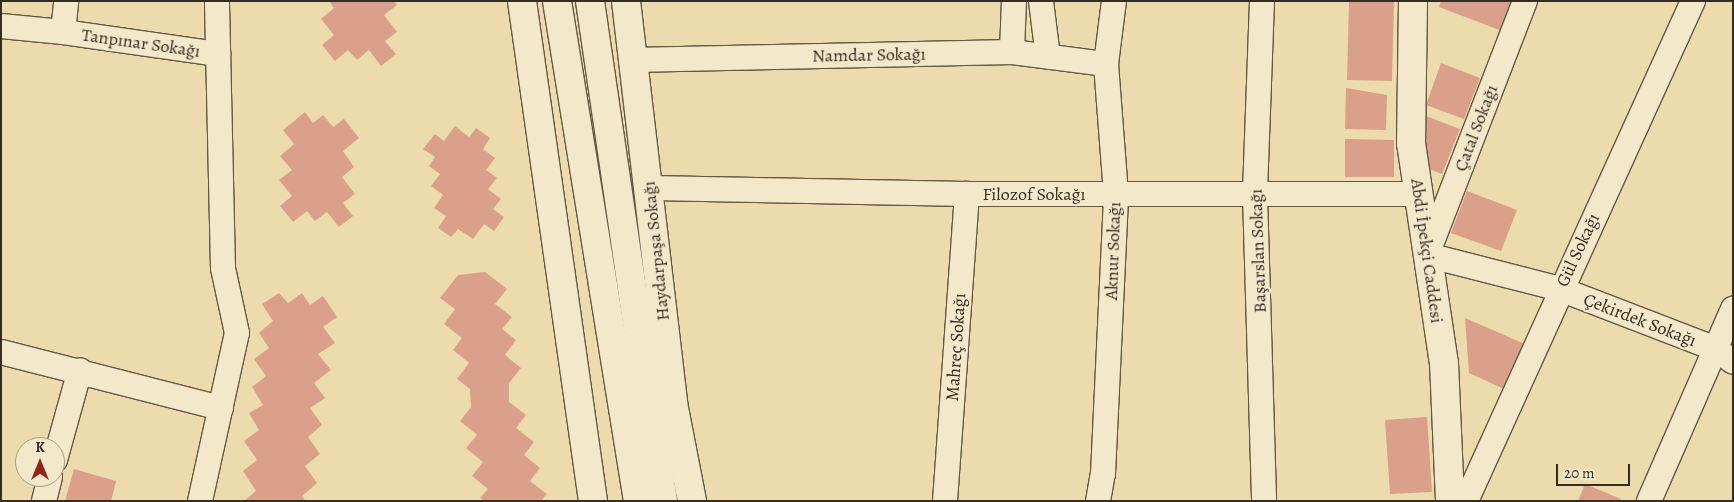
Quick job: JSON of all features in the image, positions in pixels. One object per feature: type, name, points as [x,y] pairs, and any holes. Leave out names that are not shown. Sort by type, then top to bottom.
[{"type":"street","points":[[63,32],[66,1]]},
{"type":"street","points":[[200,501],[237,333],[223,268],[217,1]]},
{"type":"street","points":[[522,1],[593,501]]},
{"type":"street","points":[[557,1],[638,501]]},
{"type":"street","points":[[590,1],[663,501]]},
{"type":"street","name":"Haydarpaşa Sokağı","points":[[626,1],[631,60],[650,188],[673,403],[692,501]]},
{"type":"street","points":[[1012,52],[1014,1]]},
{"type":"street","points":[[1041,1],[1048,57]]},
{"type":"street","name":"Aknur Sokağı","points":[[1098,501],[1104,474],[1116,194],[1106,64],[1114,1]]},
{"type":"street","name":"Başarslan Sokağı","points":[[1262,1],[1255,195],[1264,501]]},
{"type":"street","name":"Abdi İpekçi Caddesi","points":[[1413,1],[1411,143],[1444,363],[1450,501]]},
{"type":"street","name":"Çatal Sokağı","points":[[1427,254],[1525,1]]},
{"type":"street","name":"Gül Sokağı","points":[[1466,501],[1560,289],[1693,1]]},
{"type":"street","name":"Tanpınar Sokağı","points":[[1,26],[63,32],[218,54]]},
{"type":"street","name":"Namdar Sokağı","points":[[631,60],[1012,52],[1106,64]]},
{"type":"street","name":"Filozof Sokağı","points":[[650,188],[967,194],[1419,194]]},
{"type":"street","name":"Mahreç Sokağı","points":[[945,501],[967,194]]},
{"type":"street","name":"Çekirdek Sokağı","points":[[1427,254],[1560,289],[1724,355]]},
{"type":"street","points":[[1649,501],[1724,355],[1733,309]]},
{"type":"street","points":[[1,352],[80,370],[222,408]]},
{"type":"street","points":[[61,437],[80,370]]},
{"type":"street","points":[[44,501],[48,487]]},
{"type":"building","points":[[329,1],[394,1],[397,5],[384,15],[397,32],[385,41],[396,54],[381,66],[369,50],[357,60],[348,50],[335,61],[322,45],[334,35],[321,19],[334,8]]},
{"type":"building","points":[[1349,1],[1394,1],[1392,81],[1347,80]]},
{"type":"building","points":[[1441,1],[1513,1],[1502,31],[1439,7]]},
{"type":"building","points":[[1441,63],[1480,78],[1464,119],[1426,105]]},
{"type":"building","points":[[1346,88],[1387,95],[1386,130],[1345,129]]},
{"type":"building","points":[[305,112],[313,123],[323,115],[333,127],[344,119],[359,138],[343,151],[354,167],[342,177],[355,194],[343,203],[353,216],[339,227],[327,212],[315,221],[307,211],[293,222],[280,206],[292,196],[279,180],[292,170],[280,156],[294,144],[283,130]]},
{"type":"building","points":[[1426,116],[1460,129],[1442,174],[1426,168]]},
{"type":"building","points":[[455,126],[469,137],[476,128],[490,138],[483,149],[495,158],[486,170],[497,178],[488,189],[501,199],[493,209],[504,217],[494,231],[484,224],[473,239],[458,229],[451,237],[438,228],[446,216],[434,208],[443,195],[431,186],[440,174],[429,166],[435,157],[423,149],[435,134],[444,141]]},
{"type":"building","points":[[1345,139],[1394,140],[1394,177],[1345,177]]},
{"type":"building","points":[[1467,191],[1517,210],[1501,251],[1451,233]]},
{"type":"building","points":[[485,272],[507,289],[495,304],[512,317],[502,329],[516,340],[505,355],[521,368],[509,383],[509,402],[526,415],[516,428],[534,442],[524,455],[540,468],[530,481],[547,494],[541,501],[484,501],[480,498],[488,489],[472,476],[483,462],[466,448],[477,435],[460,421],[471,407],[470,389],[457,379],[469,363],[453,350],[462,338],[444,324],[455,309],[440,298],[458,275]]},
{"type":"building","points":[[279,293],[288,303],[302,293],[310,305],[323,296],[337,317],[323,327],[335,343],[318,354],[331,370],[314,383],[325,398],[310,408],[322,425],[308,437],[320,454],[305,466],[317,483],[302,496],[306,501],[244,501],[256,491],[243,471],[257,460],[244,441],[259,430],[249,413],[263,405],[252,387],[266,376],[254,359],[269,348],[259,333],[273,321],[262,304]]},
{"type":"building","points":[[1465,318],[1525,344],[1504,389],[1469,373]]},
{"type":"building","points":[[1427,417],[1432,492],[1390,494],[1385,420]]},
{"type":"building","points":[[74,469],[116,481],[111,501],[65,501]]},
{"type":"building","points":[[1585,484],[1621,499],[1620,501],[1578,501]]}]
